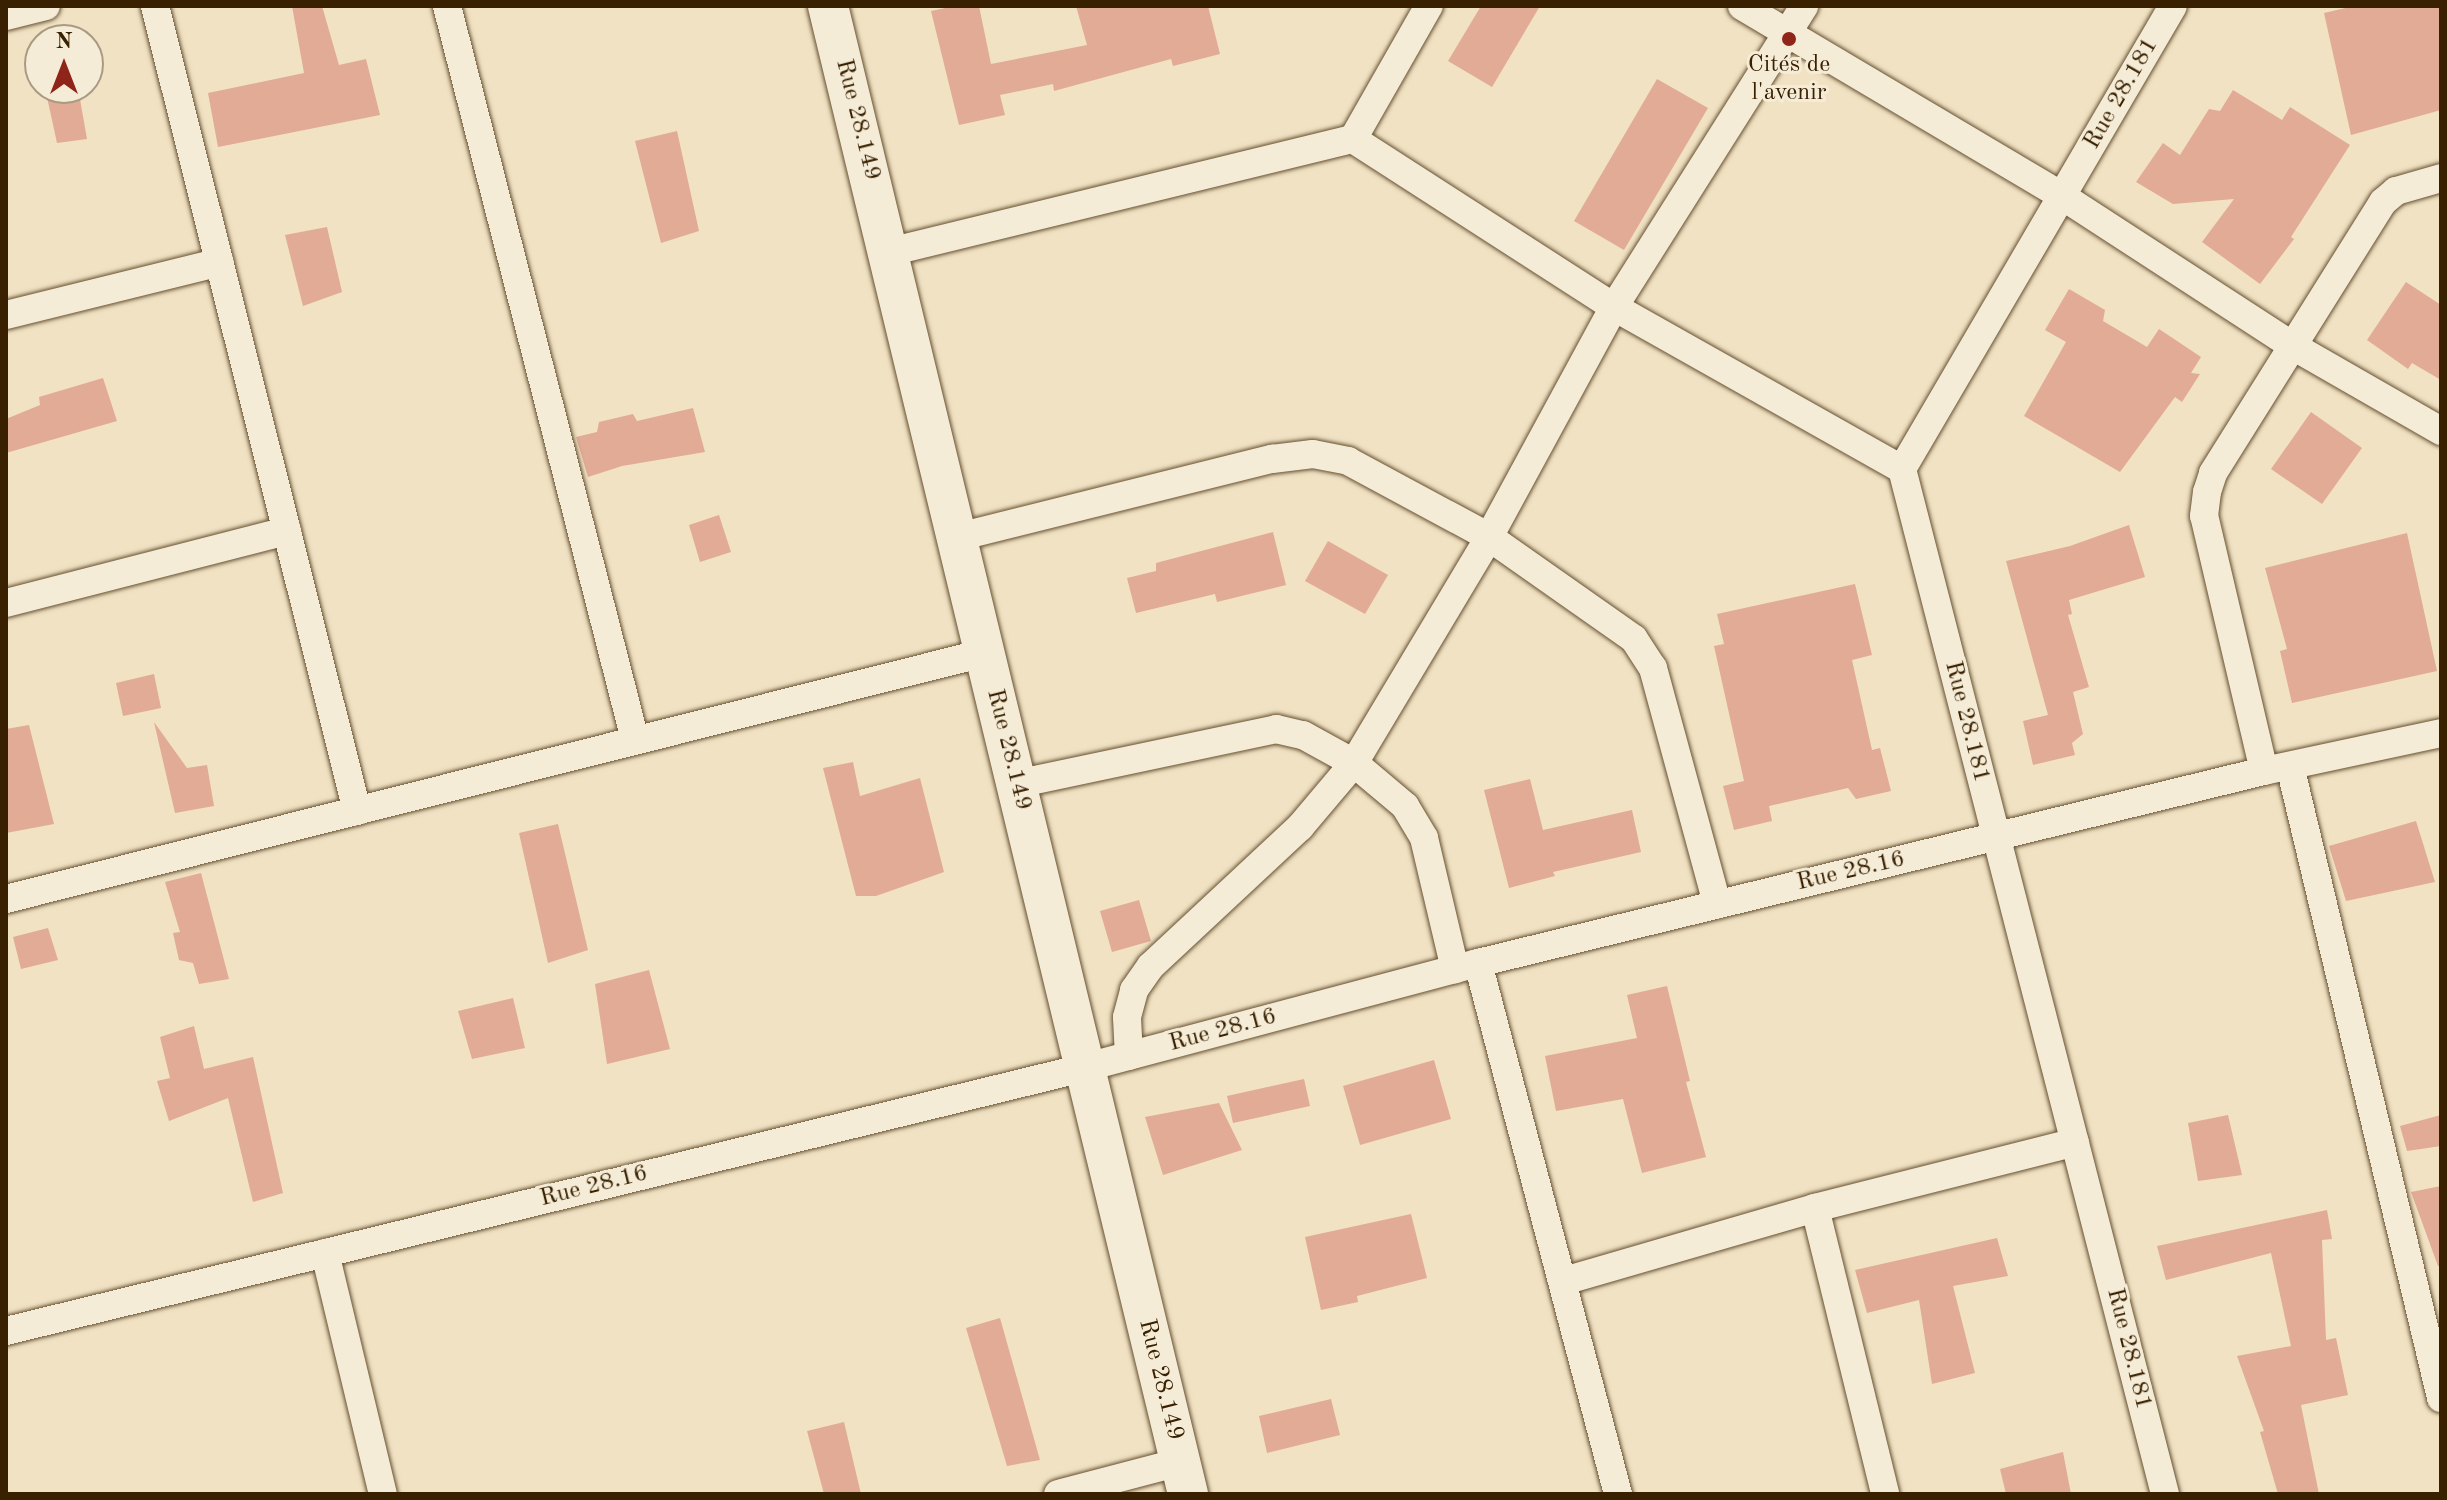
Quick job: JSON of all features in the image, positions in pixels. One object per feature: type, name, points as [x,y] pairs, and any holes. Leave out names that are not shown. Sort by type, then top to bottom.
[{"type":"street","points":[[6,16],[46,6]]},
{"type":"street","points":[[155,6],[357,811]]},
{"type":"street","points":[[447,6],[635,740]]},
{"type":"street","name":"Rue 28.149","points":[[828,6],[1184,1478]]},
{"type":"street","points":[[1353,139],[1429,6]]},
{"type":"street","points":[[1742,6],[2062,196],[2293,346],[2441,431]]},
{"type":"street","points":[[1129,1056],[1127,1017],[1134,990],[1151,966],[1300,827],[1354,763],[1489,537],[1614,307],[1804,6]]},
{"type":"street","name":"Rue 28.181","points":[[2165,1494],[1902,469],[2173,6]]},
{"type":"street","points":[[889,252],[1353,139],[1614,307],[1902,469]]},
{"type":"street","points":[[2441,178],[2396,191],[2383,202],[2213,473],[2204,516],[2277,768],[2441,1398]]},
{"type":"street","points":[[6,315],[220,262]]},
{"type":"street","points":[[958,537],[1272,459],[1313,454],[1348,461],[1489,537],[1634,639],[1653,668],[1717,904]]},
{"type":"street","points":[[6,603],[287,531]]},
{"type":"street","points":[[6,899],[984,653]]},
{"type":"street","points":[[1016,784],[1276,729],[1303,735],[1354,763],[1405,806],[1424,838],[1564,1281],[1618,1494]]},
{"type":"street","name":"Rue 28.16","points":[[6,1331],[1083,1068],[1466,966],[1717,904],[2277,768],[2441,733]]},
{"type":"street","points":[[1564,1281],[1815,1208],[2075,1142]]},
{"type":"street","points":[[1815,1208],[1885,1494]]},
{"type":"street","points":[[325,1253],[383,1494]]},
{"type":"street","points":[[1058,1494],[1184,1478]]},
{"type":"building","points":[[292,6],[322,6],[339,65],[366,59],[380,115],[218,147],[208,93],[304,73]]},
{"type":"building","points":[[955,6],[979,6],[991,64],[1087,45],[1076,6],[1208,6],[1220,54],[1173,66],[1171,59],[1054,91],[1053,84],[1000,95],[1005,115],[959,125],[931,11]]},
{"type":"building","points":[[1481,6],[1540,6],[1492,87],[1448,61]]},
{"type":"building","points":[[2354,6],[2441,6],[2441,110],[2351,135],[2324,13]]},
{"type":"building","points":[[1657,79],[1708,108],[1624,250],[1574,221]]},
{"type":"building","points":[[2233,90],[2282,120],[2290,107],[2350,145],[2291,237],[2294,239],[2260,284],[2202,242],[2234,199],[2173,204],[2136,182],[2163,143],[2180,155],[2209,109],[2220,111]]},
{"type":"building","points":[[48,104],[81,104],[87,139],[57,143]]},
{"type":"building","points":[[677,131],[699,231],[661,243],[635,141]]},
{"type":"building","points":[[327,227],[342,292],[303,306],[285,235]]},
{"type":"building","points":[[2406,282],[2441,305],[2441,380],[2412,363],[2408,369],[2367,340]]},
{"type":"building","points":[[2069,289],[2105,310],[2103,321],[2147,347],[2159,329],[2201,357],[2191,373],[2200,374],[2182,402],[2175,397],[2120,472],[2024,416],[2066,342],[2045,330]]},
{"type":"building","points":[[103,378],[117,421],[6,453],[6,419],[40,405],[39,397]]},
{"type":"building","points":[[693,408],[705,452],[622,466],[588,477],[576,437],[597,432],[599,422],[633,414],[637,421]]},
{"type":"building","points":[[2311,412],[2362,448],[2322,504],[2271,469]]},
{"type":"building","points":[[719,515],[731,552],[700,562],[689,525]]},
{"type":"building","points":[[2129,525],[2145,577],[2069,600],[2072,614],[2068,615],[2089,687],[2073,692],[2083,734],[2072,743],[2075,755],[2033,765],[2023,721],[2048,715],[2006,561],[2070,546]]},
{"type":"building","points":[[1273,532],[1286,585],[1217,602],[1215,594],[1136,613],[1127,578],[1156,571],[1156,563]]},
{"type":"building","points":[[2407,533],[2437,671],[2292,703],[2280,651],[2287,649],[2265,568]]},
{"type":"building","points":[[1328,541],[1388,575],[1365,614],[1305,581]]},
{"type":"building","points":[[1855,584],[1872,655],[1852,660],[1872,750],[1880,748],[1891,791],[1856,799],[1848,788],[1769,806],[1772,821],[1734,830],[1723,786],[1744,781],[1714,646],[1724,644],[1717,614]]},
{"type":"building","points":[[154,674],[161,708],[123,716],[116,683]]},
{"type":"building","points":[[154,722],[187,768],[207,765],[214,806],[175,813]]},
{"type":"building","points":[[29,725],[54,824],[6,833],[6,729]]},
{"type":"building","points":[[853,762],[860,796],[920,778],[944,872],[876,896],[856,896],[823,768]]},
{"type":"building","points":[[1530,779],[1543,830],[1632,810],[1641,852],[1553,872],[1555,876],[1509,888],[1484,790]]},
{"type":"building","points":[[2416,821],[2435,882],[2346,901],[2329,846]]},
{"type":"building","points":[[558,824],[588,950],[548,963],[519,833]]},
{"type":"building","points":[[201,873],[229,979],[199,984],[193,963],[179,960],[173,933],[180,932],[165,882]]},
{"type":"building","points":[[1139,900],[1151,941],[1112,952],[1100,911]]},
{"type":"building","points":[[48,928],[58,960],[21,969],[13,937]]},
{"type":"building","points":[[649,970],[670,1049],[607,1064],[595,984]]},
{"type":"building","points":[[1667,986],[1690,1081],[1686,1082],[1706,1157],[1642,1173],[1623,1099],[1556,1111],[1545,1056],[1637,1038],[1627,995]]},
{"type":"building","points":[[513,998],[525,1048],[472,1059],[458,1011]]},
{"type":"building","points":[[194,1026],[204,1069],[253,1057],[283,1193],[253,1202],[228,1098],[169,1121],[157,1081],[170,1078],[160,1037]]},
{"type":"building","points":[[1434,1060],[1451,1119],[1360,1145],[1343,1086]]},
{"type":"building","points":[[1304,1079],[1310,1106],[1233,1123],[1227,1096]]},
{"type":"building","points":[[1219,1103],[1242,1150],[1163,1175],[1145,1117]]},
{"type":"building","points":[[2228,1115],[2242,1175],[2198,1181],[2188,1123]]},
{"type":"building","points":[[2441,1115],[2441,1146],[2407,1151],[2400,1126]]},
{"type":"building","points":[[2441,1186],[2441,1266],[2438,1266],[2411,1192]]},
{"type":"building","points":[[2327,1210],[2332,1239],[2322,1240],[2326,1340],[2336,1338],[2348,1395],[2301,1405],[2319,1494],[2278,1494],[2260,1432],[2264,1431],[2237,1356],[2291,1346],[2271,1253],[2166,1280],[2157,1246]]},
{"type":"building","points":[[1411,1214],[1427,1278],[1357,1296],[1358,1302],[1321,1310],[1305,1237]]},
{"type":"building","points":[[1997,1238],[2008,1276],[1953,1286],[1975,1373],[1932,1384],[1919,1300],[1867,1313],[1855,1270]]},
{"type":"building","points":[[1000,1318],[1040,1460],[1007,1466],[966,1328]]},
{"type":"building","points":[[1331,1399],[1340,1435],[1267,1453],[1259,1416]]},
{"type":"building","points":[[844,1422],[861,1494],[824,1494],[807,1431]]},
{"type":"building","points":[[2063,1452],[2071,1494],[2006,1494],[2000,1469]]},
{"type":"place","name":"Cités de l'avenir","points":[[1789,39]]}]
